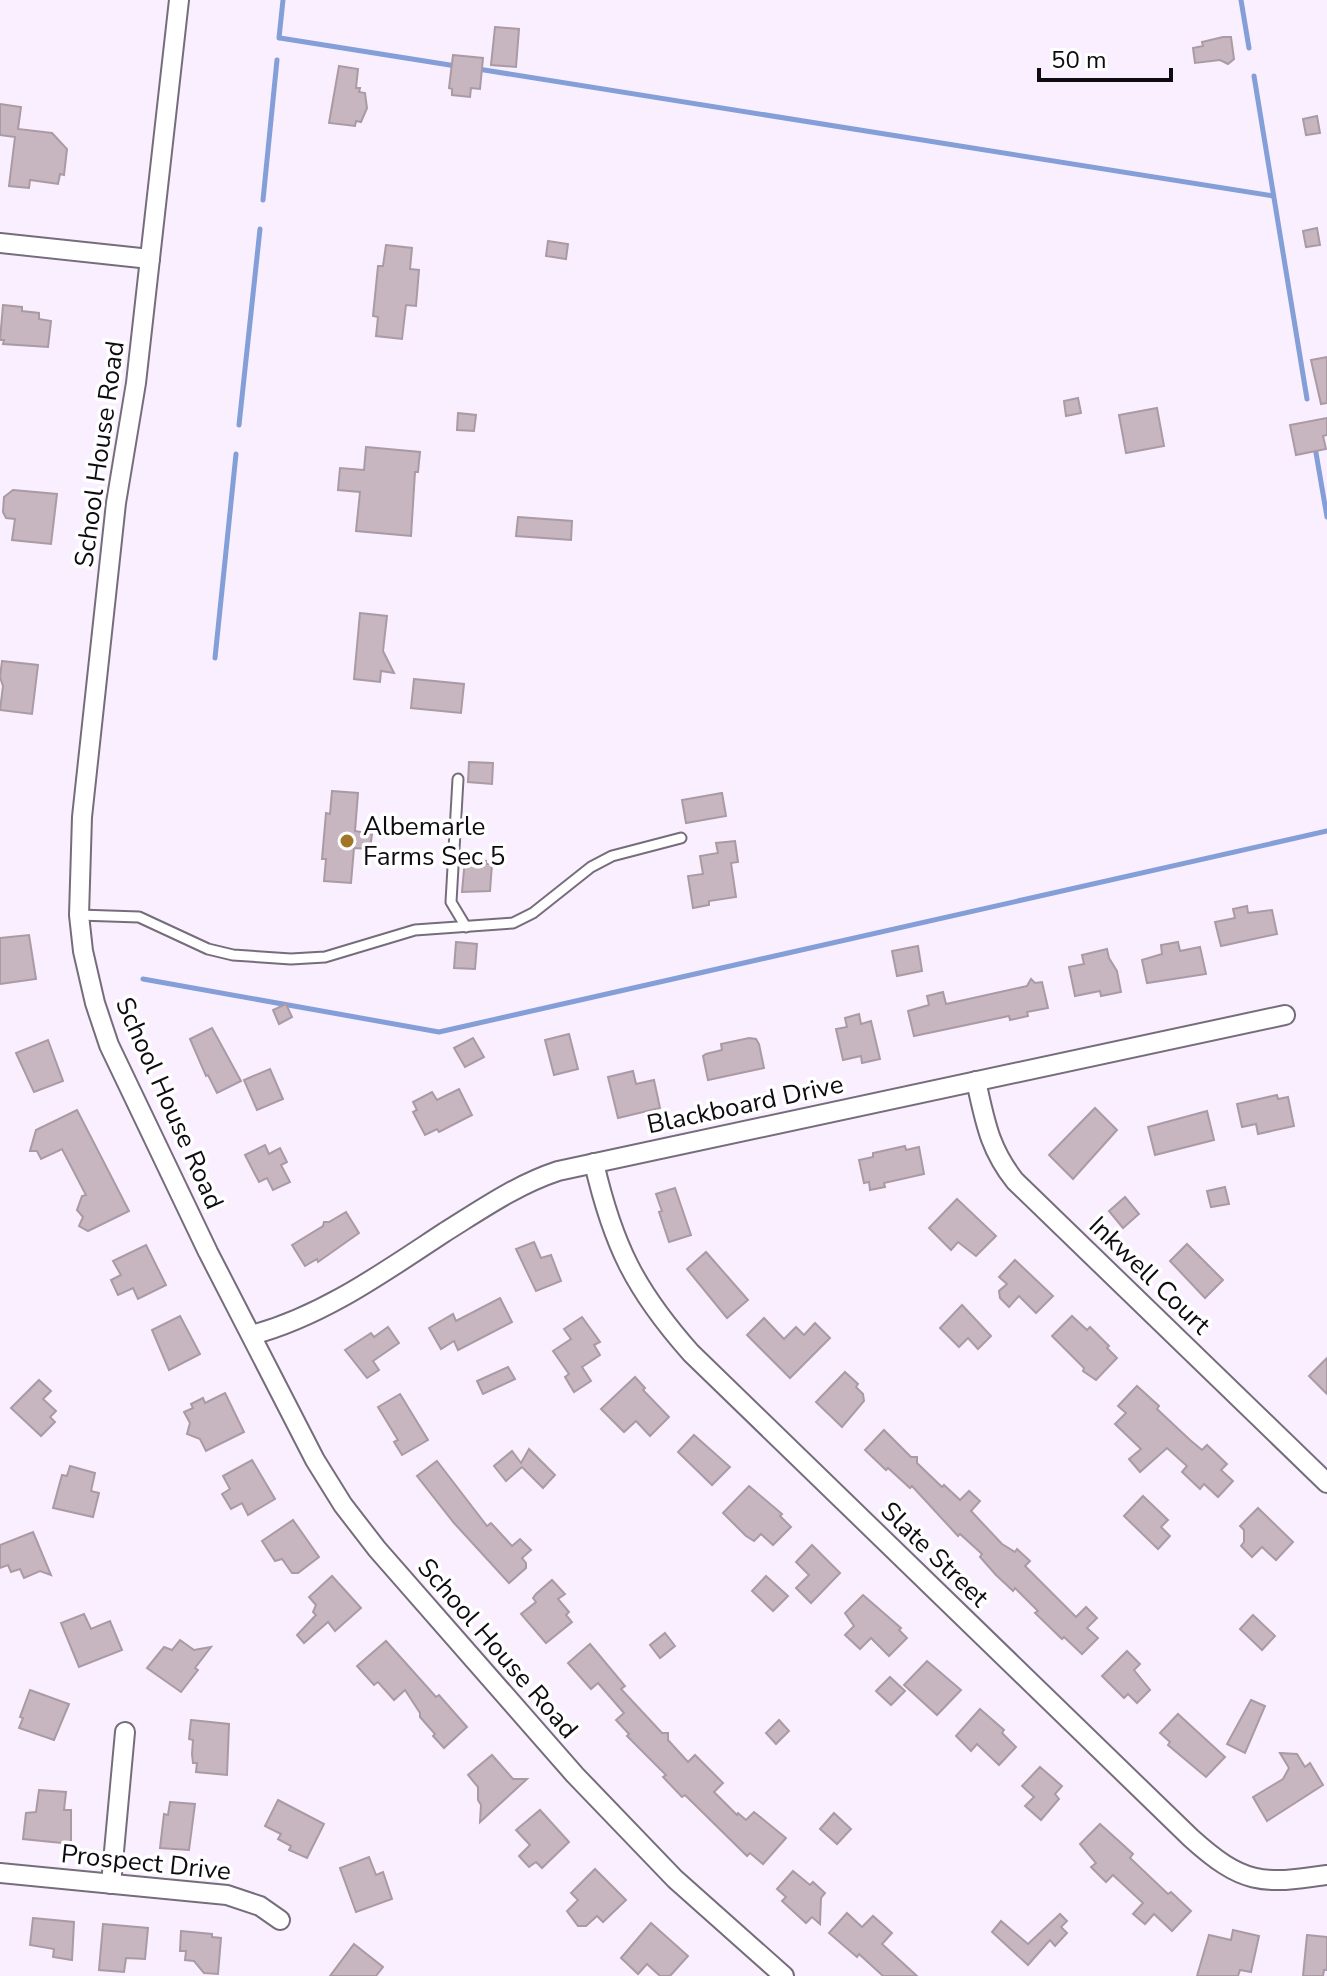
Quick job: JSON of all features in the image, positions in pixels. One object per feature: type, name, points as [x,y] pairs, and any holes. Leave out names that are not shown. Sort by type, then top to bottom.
[{"type":"street","name":"School House Road","points":[[179,0],[136,383],[116,503],[81,830],[79,915],[87,970],[109,1045],[208,1252],[315,1460],[343,1505],[377,1549],[605,1807],[675,1879],[784,1976]]},
{"type":"street","points":[[0,243],[150,259]]},
{"type":"street","name":"Blackboard Drive","points":[[252,1335],[297,1320],[336,1301],[516,1188],[558,1171],[1285,1015]]},
{"type":"street","name":"Inkwell Court","points":[[976,1081],[988,1135],[1002,1165],[1015,1181],[1327,1483]]},
{"type":"street","name":"Slate Street","points":[[594,1163],[605,1214],[625,1264],[663,1322],[691,1353],[1215,1860],[1249,1878],[1283,1881],[1327,1875]]},
{"type":"street","points":[[111,1884],[125,1732]]},
{"type":"street","name":"Prospect Drive","points":[[0,1873],[227,1895],[260,1906],[280,1920]]},
{"type":"lane","points":[[458,779],[451,902],[466,927]]},
{"type":"lane","points":[[79,915],[139,917],[208,949],[233,955],[325,957],[415,930],[513,923],[533,913],[570,882],[602,862],[656,843],[681,838]]},
{"type":"building","points":[[495,27],[519,29],[516,67],[491,65]]},
{"type":"building","points":[[1231,37],[1234,59],[1228,64],[1220,60],[1195,63],[1193,48],[1203,46],[1202,42]]},
{"type":"building","points":[[453,55],[483,58],[480,89],[471,88],[470,97],[452,95],[449,88]]},
{"type":"building","points":[[339,66],[358,69],[356,88],[365,93],[367,108],[361,122],[356,121],[355,126],[329,123]]},
{"type":"building","points":[[0,104],[21,107],[18,129],[52,133],[67,149],[64,175],[60,174],[58,184],[30,180],[29,188],[9,186],[15,137],[0,135]]},
{"type":"building","points":[[1317,116],[1320,133],[1306,135],[1303,119]]},
{"type":"building","points":[[1317,228],[1320,245],[1306,247],[1303,231]]},
{"type":"building","points":[[548,241],[568,244],[566,259],[546,256]]},
{"type":"building","points":[[386,245],[412,248],[410,269],[419,270],[416,306],[406,305],[402,339],[376,336],[378,317],[373,316],[378,266],[383,266]]},
{"type":"building","points":[[3,305],[22,307],[22,311],[39,313],[39,319],[51,321],[48,347],[3,344],[4,340],[0,340]]},
{"type":"building","points":[[1327,357],[1327,403],[1321,404],[1311,360]]},
{"type":"building","points":[[1078,398],[1081,413],[1066,416],[1064,401]]},
{"type":"building","points":[[1157,408],[1164,446],[1126,453],[1119,415]]},
{"type":"building","points":[[458,413],[476,415],[474,431],[457,430]]},
{"type":"building","points":[[1327,418],[1327,435],[1323,436],[1326,449],[1296,455],[1290,425]]},
{"type":"building","points":[[366,447],[420,452],[418,472],[415,472],[411,536],[356,531],[360,492],[338,490],[340,468],[364,470]]},
{"type":"building","points":[[13,490],[57,494],[51,544],[12,540],[15,519],[6,518],[3,512],[4,497]]},
{"type":"building","points":[[518,517],[572,521],[571,540],[516,536]]},
{"type":"building","points":[[360,613],[387,616],[383,651],[394,673],[381,671],[380,682],[354,679]]},
{"type":"building","points":[[2,661],[38,665],[32,714],[0,710]]},
{"type":"building","points":[[414,679],[464,684],[461,713],[411,708]]},
{"type":"building","points":[[469,762],[493,763],[492,784],[468,782]]},
{"type":"building","name":"Albemarle Farms Sec 5","points":[[332,791],[358,793],[355,831],[372,834],[370,849],[354,848],[351,883],[324,881],[326,859],[322,859],[326,813],[330,814]]},
{"type":"building","points":[[722,793],[726,816],[686,823],[682,800]]},
{"type":"building","points":[[735,841],[738,862],[731,863],[736,897],[709,901],[709,905],[693,908],[688,876],[703,874],[700,856],[718,853],[716,843]]},
{"type":"building","points":[[465,859],[492,864],[490,891],[462,892]]},
{"type":"building","points":[[1247,906],[1248,913],[1272,910],[1277,934],[1221,946],[1215,922],[1235,918],[1233,909]]},
{"type":"building","points":[[29,935],[36,979],[0,984],[0,938]]},
{"type":"building","points":[[456,942],[477,944],[475,969],[454,968]]},
{"type":"building","points":[[1178,942],[1180,951],[1200,947],[1206,974],[1147,983],[1142,960],[1162,954],[1161,945]]},
{"type":"building","points":[[918,946],[922,971],[897,976],[892,951]]},
{"type":"building","points":[[1107,949],[1117,971],[1121,992],[1101,996],[1100,991],[1075,996],[1069,967],[1084,964],[1082,955]]},
{"type":"building","points":[[1031,979],[1035,983],[1042,982],[1048,1008],[1027,1012],[1028,1016],[1010,1020],[1009,1016],[914,1036],[908,1011],[929,1005],[927,996],[943,992],[946,1004],[1027,986]]},
{"type":"building","points":[[286,1004],[292,1017],[279,1024],[273,1010]]},
{"type":"building","points":[[859,1014],[861,1024],[871,1021],[880,1059],[862,1063],[861,1056],[843,1060],[836,1029],[847,1027],[845,1018]]},
{"type":"building","points":[[212,1028],[241,1081],[217,1093],[190,1039]]},
{"type":"building","points":[[569,1034],[578,1069],[554,1075],[545,1040]]},
{"type":"building","points":[[473,1038],[484,1057],[465,1067],[454,1048]]},
{"type":"building","points":[[756,1039],[759,1044],[764,1068],[708,1080],[703,1056],[722,1050],[721,1044]]},
{"type":"building","points":[[48,1040],[63,1081],[34,1092],[16,1053]]},
{"type":"building","points":[[270,1069],[283,1099],[257,1110],[244,1080]]},
{"type":"building","points":[[633,1071],[636,1084],[654,1080],[660,1108],[618,1118],[608,1077]]},
{"type":"building","points":[[459,1089],[472,1115],[439,1132],[437,1129],[425,1135],[413,1112],[417,1110],[413,1102],[432,1092],[437,1100]]},
{"type":"building","points":[[1277,1095],[1278,1099],[1288,1097],[1294,1126],[1258,1134],[1256,1124],[1242,1127],[1237,1104]]},
{"type":"building","points":[[1095,1108],[1117,1130],[1073,1179],[1049,1155]]},
{"type":"building","points":[[77,1110],[129,1211],[88,1231],[79,1226],[83,1217],[77,1210],[82,1196],[86,1195],[62,1149],[41,1159],[37,1151],[30,1151],[36,1130]]},
{"type":"building","points":[[1207,1111],[1214,1140],[1155,1155],[1148,1127]]},
{"type":"building","points":[[265,1145],[269,1154],[280,1148],[287,1162],[281,1165],[290,1182],[273,1190],[267,1178],[259,1182],[245,1155]]},
{"type":"building","points":[[905,1146],[906,1150],[919,1147],[924,1174],[884,1183],[885,1187],[870,1190],[869,1182],[864,1183],[859,1160],[873,1157],[873,1153]]},
{"type":"building","points":[[1225,1187],[1229,1204],[1211,1207],[1207,1191]]},
{"type":"building","points":[[675,1188],[691,1235],[669,1242],[656,1194]]},
{"type":"building","points":[[1125,1197],[1139,1214],[1123,1228],[1109,1211]]},
{"type":"building","points":[[957,1199],[996,1236],[976,1256],[958,1242],[951,1250],[929,1228]]},
{"type":"building","points":[[346,1212],[359,1233],[318,1262],[317,1259],[305,1266],[292,1245],[323,1226],[324,1222]]},
{"type":"building","points":[[534,1242],[541,1258],[551,1255],[561,1281],[536,1291],[516,1249]]},
{"type":"building","points":[[1187,1244],[1223,1280],[1205,1298],[1170,1261]]},
{"type":"building","points":[[146,1245],[166,1285],[138,1299],[133,1288],[118,1295],[111,1280],[121,1275],[113,1261]]},
{"type":"building","points":[[706,1252],[748,1300],[727,1318],[687,1269]]},
{"type":"building","points":[[1015,1260],[1053,1296],[1036,1313],[1019,1296],[1009,1307],[1000,1298],[999,1291],[1007,1284],[999,1277]]},
{"type":"building","points":[[500,1298],[512,1322],[458,1350],[454,1341],[441,1349],[429,1328],[453,1314],[456,1321]]},
{"type":"building","points":[[962,1305],[991,1336],[978,1349],[968,1338],[959,1347],[940,1328]]},
{"type":"building","points":[[180,1316],[200,1354],[169,1370],[152,1330]]},
{"type":"building","points":[[1072,1316],[1087,1330],[1090,1327],[1117,1358],[1096,1380],[1083,1371],[1084,1368],[1052,1336]]},
{"type":"building","points":[[582,1317],[600,1342],[594,1345],[600,1355],[582,1367],[591,1381],[574,1392],[565,1377],[569,1374],[553,1351],[571,1339],[564,1329]]},
{"type":"building","points":[[764,1318],[784,1339],[796,1327],[804,1335],[815,1323],[830,1338],[790,1378],[747,1335]]},
{"type":"building","points":[[388,1327],[399,1343],[373,1361],[379,1370],[367,1378],[345,1350],[371,1333],[374,1337]]},
{"type":"building","points":[[1327,1358],[1327,1394],[1309,1376]]},
{"type":"building","points":[[508,1367],[515,1379],[483,1394],[477,1381]]},
{"type":"building","points":[[845,1372],[858,1384],[856,1387],[863,1394],[864,1401],[842,1427],[816,1402]]},
{"type":"building","points":[[635,1377],[669,1417],[650,1436],[636,1421],[624,1432],[601,1409]]},
{"type":"building","points":[[39,1380],[51,1391],[43,1399],[56,1411],[50,1417],[55,1422],[41,1436],[11,1408]]},
{"type":"building","points":[[1137,1386],[1190,1440],[1202,1450],[1207,1445],[1227,1464],[1221,1470],[1233,1481],[1218,1497],[1204,1484],[1200,1489],[1182,1472],[1187,1466],[1167,1448],[1140,1472],[1129,1459],[1141,1449],[1115,1424],[1126,1413],[1118,1406]]},
{"type":"building","points":[[225,1393],[244,1432],[206,1451],[200,1439],[187,1434],[190,1423],[184,1412],[203,1398],[205,1403]]},
{"type":"building","points":[[400,1394],[428,1440],[402,1455],[394,1442],[398,1440],[378,1407]]},
{"type":"building","points":[[884,1430],[911,1457],[917,1457],[917,1463],[942,1487],[944,1485],[960,1500],[969,1491],[980,1501],[971,1511],[1002,1544],[1015,1552],[1017,1549],[1030,1561],[1025,1566],[1076,1617],[1086,1607],[1097,1618],[1087,1628],[1098,1638],[1082,1654],[1035,1613],[1038,1611],[1015,1588],[1013,1591],[996,1575],[980,1557],[982,1554],[960,1534],[958,1536],[912,1486],[910,1488],[888,1468],[886,1470],[865,1450]]},
{"type":"building","points":[[694,1435],[730,1467],[712,1485],[678,1452]]},
{"type":"building","points":[[529,1449],[555,1475],[543,1488],[522,1467],[506,1481],[494,1466],[512,1451],[521,1463]]},
{"type":"building","points":[[252,1460],[275,1499],[248,1515],[242,1503],[231,1509],[222,1494],[230,1489],[223,1476]]},
{"type":"building","points":[[437,1461],[487,1526],[491,1523],[512,1546],[520,1539],[531,1550],[522,1558],[526,1568],[509,1583],[454,1523],[417,1476]]},
{"type":"building","points":[[70,1466],[95,1473],[91,1491],[99,1493],[93,1517],[53,1508],[62,1475],[67,1476]]},
{"type":"building","points":[[749,1486],[782,1514],[780,1516],[791,1527],[773,1545],[761,1534],[754,1541],[746,1536],[723,1513]]},
{"type":"building","points":[[1143,1496],[1168,1520],[1161,1527],[1170,1536],[1158,1549],[1124,1516]]},
{"type":"building","points":[[1258,1508],[1293,1542],[1276,1560],[1262,1547],[1252,1557],[1241,1546],[1244,1530],[1240,1526]]},
{"type":"building","points":[[293,1520],[319,1557],[298,1573],[292,1573],[282,1559],[275,1561],[262,1541]]},
{"type":"building","points":[[33,1532],[51,1575],[40,1571],[24,1578],[20,1569],[11,1572],[8,1565],[0,1568],[0,1545]]},
{"type":"building","points":[[812,1545],[840,1573],[811,1603],[796,1588],[809,1575],[796,1562]]},
{"type":"building","points":[[332,1576],[361,1608],[335,1631],[328,1622],[304,1643],[297,1635],[316,1615],[313,1612],[316,1605],[309,1597]]},
{"type":"building","points":[[766,1576],[788,1596],[773,1611],[752,1591]]},
{"type":"building","points":[[552,1580],[565,1594],[558,1599],[569,1612],[566,1615],[572,1622],[546,1643],[521,1614],[536,1602],[533,1598]]},
{"type":"building","points":[[863,1595],[901,1628],[899,1630],[907,1638],[889,1656],[871,1638],[860,1649],[845,1635],[854,1626],[845,1613]]},
{"type":"building","points":[[84,1614],[91,1629],[110,1621],[122,1650],[79,1667],[61,1623]]},
{"type":"building","points":[[1253,1615],[1275,1636],[1262,1650],[1240,1629]]},
{"type":"building","points":[[665,1633],[675,1646],[660,1658],[650,1645]]},
{"type":"building","points":[[180,1640],[194,1650],[211,1647],[181,1692],[147,1668],[164,1647],[172,1650]]},
{"type":"building","points":[[386,1641],[467,1727],[444,1748],[420,1717],[405,1690],[394,1700],[378,1682],[374,1685],[357,1666]]},
{"type":"building","points":[[590,1644],[625,1686],[621,1689],[662,1733],[668,1733],[668,1740],[688,1762],[695,1755],[723,1783],[714,1792],[737,1815],[746,1820],[754,1812],[786,1838],[763,1864],[750,1853],[747,1856],[685,1795],[682,1797],[663,1777],[666,1775],[627,1736],[629,1734],[616,1720],[624,1713],[598,1683],[591,1689],[568,1663]]},
{"type":"building","points":[[1127,1651],[1140,1664],[1134,1670],[1150,1690],[1137,1703],[1128,1694],[1124,1698],[1102,1676]]},
{"type":"building","points":[[927,1661],[961,1690],[937,1715],[904,1685]]},
{"type":"building","points":[[890,1677],[905,1691],[891,1705],[876,1691]]},
{"type":"building","points":[[30,1690],[69,1704],[54,1740],[19,1728]]},
{"type":"building","points":[[1251,1700],[1265,1706],[1245,1753],[1227,1744]]},
{"type":"building","points":[[980,1709],[1004,1730],[1002,1733],[1016,1747],[999,1765],[977,1744],[971,1751],[956,1736]]},
{"type":"building","points":[[1178,1714],[1225,1757],[1206,1777],[1168,1745],[1170,1742],[1160,1733]]},
{"type":"building","points":[[191,1720],[229,1724],[227,1775],[196,1772],[193,1740],[189,1739]]},
{"type":"building","points":[[779,1720],[789,1731],[776,1744],[766,1733]]},
{"type":"building","points":[[1280,1753],[1297,1754],[1305,1767],[1310,1763],[1323,1785],[1267,1821],[1253,1797],[1283,1779],[1289,1768]]},
{"type":"building","points":[[492,1755],[513,1779],[527,1779],[480,1822],[478,1787],[468,1775]]},
{"type":"building","points":[[1040,1767],[1062,1786],[1055,1794],[1059,1799],[1041,1820],[1025,1806],[1034,1797],[1022,1786]]},
{"type":"building","points":[[39,1790],[66,1792],[64,1810],[71,1810],[71,1844],[23,1839],[26,1813],[36,1812]]},
{"type":"building","points":[[278,1800],[324,1824],[307,1858],[289,1850],[291,1846],[278,1839],[281,1834],[265,1826]]},
{"type":"building","points":[[170,1802],[195,1804],[189,1850],[160,1848],[164,1814],[168,1815]]},
{"type":"building","points":[[540,1810],[569,1842],[542,1868],[536,1862],[529,1867],[519,1856],[530,1845],[516,1830]]},
{"type":"building","points":[[834,1813],[851,1829],[837,1844],[820,1829]]},
{"type":"building","points":[[1100,1824],[1133,1854],[1130,1858],[1191,1911],[1172,1931],[1154,1914],[1145,1924],[1133,1914],[1143,1903],[1113,1875],[1106,1882],[1091,1867],[1096,1863],[1080,1844]]},
{"type":"building","points":[[369,1857],[376,1875],[383,1872],[392,1899],[356,1912],[340,1868]]},
{"type":"building","points":[[595,1869],[626,1900],[603,1922],[597,1916],[586,1926],[578,1926],[567,1911],[578,1900],[571,1893]]},
{"type":"building","points":[[793,1871],[825,1893],[821,1898],[820,1924],[812,1917],[806,1923],[782,1901],[786,1897],[777,1889]]},
{"type":"building","points":[[847,1913],[862,1927],[873,1916],[892,1933],[882,1944],[917,1976],[883,1976],[829,1933]]},
{"type":"building","points":[[1060,1914],[1067,1921],[1061,1927],[1067,1933],[1055,1946],[1050,1940],[1028,1965],[992,1932],[1001,1921],[1028,1944]]},
{"type":"building","points":[[33,1918],[74,1922],[72,1960],[53,1957],[54,1949],[30,1945]]},
{"type":"building","points":[[651,1923],[688,1956],[670,1976],[660,1976],[647,1964],[638,1974],[621,1958]]},
{"type":"building","points":[[103,1924],[148,1928],[145,1959],[126,1958],[124,1972],[99,1970]]},
{"type":"building","points":[[1233,1930],[1259,1936],[1251,1972],[1240,1970],[1238,1976],[1197,1976],[1209,1935],[1231,1940]]},
{"type":"building","points":[[181,1931],[221,1938],[218,1974],[204,1973],[194,1961],[185,1960],[186,1951],[180,1951]]},
{"type":"building","points":[[1307,1935],[1327,1937],[1327,1970],[1324,1970],[1323,1976],[1303,1976]]},
{"type":"building","points":[[354,1944],[383,1967],[376,1976],[330,1976]]},
{"type":"waterway","points":[[279,38],[283,0]]},
{"type":"waterway","points":[[1241,0],[1249,48]]},
{"type":"waterway","points":[[280,38],[456,66]]},
{"type":"waterway","points":[[263,200],[277,60]]},
{"type":"waterway","points":[[478,69],[1273,196]]},
{"type":"waterway","points":[[1254,76],[1307,399]]},
{"type":"waterway","points":[[239,425],[260,229]]},
{"type":"waterway","points":[[1315,447],[1327,517]]},
{"type":"waterway","points":[[215,658],[236,454]]},
{"type":"waterway","points":[[143,979],[439,1032],[1327,831]]},
{"type":"place","name":"Albemarle Farms Sec 5","points":[[347,841]]}]
